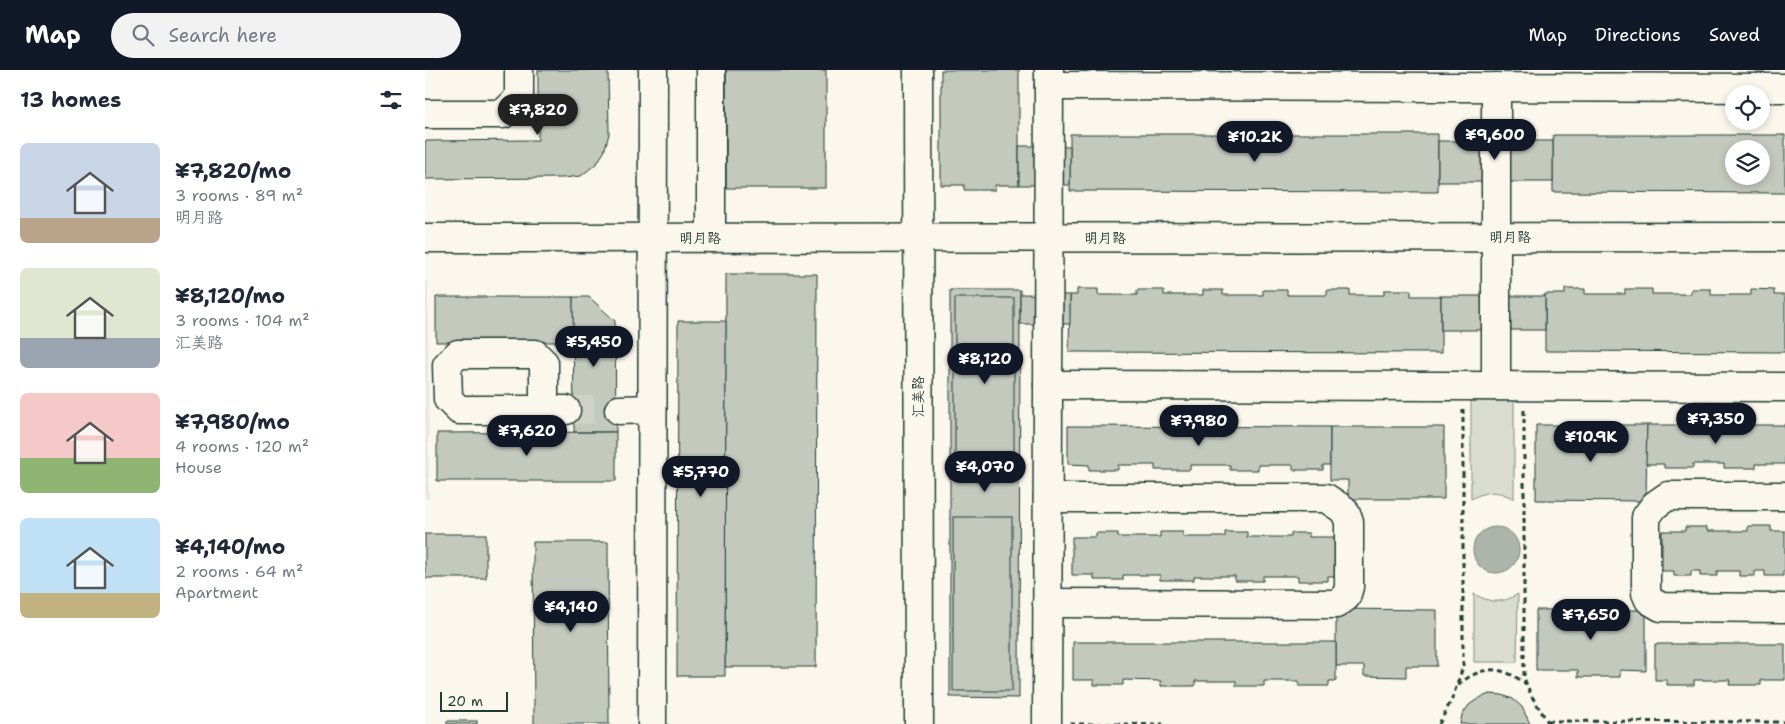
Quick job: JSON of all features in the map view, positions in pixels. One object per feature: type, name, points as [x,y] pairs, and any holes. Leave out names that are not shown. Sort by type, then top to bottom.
[{"type":"street","points":[[425,114],[503,114],[519,98],[519,70]]},
{"type":"street","points":[[652,724],[653,70]]},
{"type":"street","points":[[711,70],[711,238]]},
{"type":"street","name":"汇美路","points":[[918,70],[919,724]]},
{"type":"street","points":[[1047,724],[1049,78],[1496,88],[1785,88]]},
{"type":"street","points":[[1496,88],[1496,386]]},
{"type":"street","name":"明月路","points":[[425,238],[1785,237]]},
{"type":"street","points":[[1048,385],[1785,387]]},
{"type":"street","points":[[619,410],[653,409]]},
{"type":"street","points":[[1785,496],[1668,496],[1655,505],[1646,517],[1646,593],[1649,600],[1661,607],[1785,608]]},
{"type":"street","points":[[1047,603],[1336,604],[1346,597],[1349,587],[1349,521],[1344,510],[1326,498],[1048,498]]},
{"type":"path","points":[[1439,724],[1463,667],[1463,386]]},
{"type":"path","points":[[1524,386],[1524,678],[1531,695],[1549,723],[1785,722]]},
{"type":"path","points":[[1457,685],[1469,675],[1484,670],[1499,670],[1514,675],[1526,684]]},
{"type":"path","points":[[1047,724],[1163,724]]},
{"type":"shaded area","points":[[425,281],[428,281],[429,499],[425,499]]},
{"type":"shaded area","points":[[1471,397],[1514,397],[1514,499],[1493,492],[1471,499]]},
{"type":"shaded area","points":[[1496,527],[1509,531],[1515,537],[1519,550],[1515,563],[1509,569],[1496,573],[1483,569],[1477,563],[1473,550],[1477,537],[1483,531]]},
{"type":"shaded area","points":[[1474,594],[1491,601],[1501,601],[1518,594],[1517,662],[1474,662]]},
{"type":"building","points":[[538,70],[608,70],[609,134],[604,152],[597,163],[581,176],[563,178],[425,179],[425,141],[538,140]]},
{"type":"building","points":[[726,70],[826,70],[826,188],[726,188]]},
{"type":"building","points":[[941,70],[1019,70],[1019,185],[995,185],[995,190],[964,190],[964,185],[941,185]]},
{"type":"building","points":[[1070,134],[1438,134],[1438,192],[1070,191]]},
{"type":"building","points":[[1553,135],[1785,135],[1785,193],[1553,192]]},
{"type":"building","points":[[1438,141],[1553,141],[1553,182],[1438,182]]},
{"type":"building","points":[[1019,146],[1070,146],[1070,185],[1019,185]]},
{"type":"building","points":[[726,274],[817,274],[816,667],[725,667]]},
{"type":"building","points":[[1077,289],[1098,289],[1098,295],[1137,295],[1137,290],[1164,290],[1164,295],[1203,295],[1203,290],[1223,290],[1223,295],[1263,295],[1263,290],[1287,290],[1287,295],[1327,295],[1327,290],[1350,290],[1350,295],[1384,295],[1384,290],[1411,290],[1411,296],[1441,296],[1441,353],[1069,352],[1070,295],[1077,295]]},
{"type":"building","points":[[1565,289],[1585,289],[1585,294],[1625,294],[1625,289],[1652,289],[1652,294],[1691,294],[1691,289],[1711,289],[1711,295],[1751,295],[1751,289],[1774,290],[1774,295],[1785,295],[1785,352],[1545,351],[1545,294],[1565,294]]},
{"type":"building","points":[[950,290],[1020,290],[1019,698],[950,697]]},
{"type":"building","points":[[1020,294],[1070,295],[1070,324],[1020,324]]},
{"type":"building","points":[[1441,296],[1545,296],[1545,330],[1441,330]]},
{"type":"building","points":[[436,297],[573,297],[574,342],[436,342]]},
{"type":"building","points":[[573,297],[589,297],[615,321],[616,432],[574,432]]},
{"type":"building","points":[[955,298],[1014,298],[1014,472],[955,472]]},
{"type":"building","points":[[678,321],[726,321],[725,676],[677,676]]},
{"type":"building","points":[[1536,425],[1647,425],[1646,501],[1536,500]]},
{"type":"building","points":[[1647,425],[1785,425],[1785,464],[1756,464],[1756,468],[1724,468],[1724,464],[1693,464],[1693,468],[1664,468],[1664,464],[1646,464]]},
{"type":"building","points":[[1068,426],[1330,427],[1330,465],[1323,465],[1323,470],[1293,470],[1293,465],[1258,465],[1258,470],[1230,470],[1230,465],[1190,465],[1190,470],[1155,470],[1155,465],[1118,465],[1118,470],[1089,470],[1089,465],[1068,464]]},
{"type":"building","points":[[1330,427],[1444,427],[1444,499],[1348,499],[1348,480],[1330,480]]},
{"type":"building","points":[[616,432],[616,481],[437,481],[437,433]]},
{"type":"building","points":[[953,517],[1012,517],[1012,691],[953,691]]},
{"type":"building","points":[[1748,526],[1771,526],[1771,531],[1785,531],[1785,571],[1783,571],[1783,576],[1765,576],[1765,571],[1755,571],[1755,576],[1739,576],[1739,571],[1717,571],[1717,576],[1700,576],[1700,571],[1691,571],[1691,576],[1674,576],[1674,571],[1662,571],[1662,531],[1685,531],[1685,527],[1707,527],[1707,531],[1748,531]]},
{"type":"building","points":[[1160,532],[1183,532],[1183,537],[1225,537],[1225,532],[1247,532],[1247,537],[1291,537],[1291,533],[1309,533],[1309,537],[1335,537],[1335,576],[1328,576],[1328,581],[1298,581],[1298,576],[1263,576],[1263,581],[1235,581],[1235,576],[1194,576],[1194,580],[1160,580],[1160,575],[1123,575],[1123,580],[1094,580],[1094,575],[1072,575],[1072,537],[1096,537],[1096,533],[1118,533],[1118,537],[1160,537]]},
{"type":"building","points":[[425,534],[486,534],[486,578],[425,578]]},
{"type":"building","points":[[533,542],[608,542],[609,724],[534,724]]},
{"type":"building","points":[[1336,609],[1437,610],[1437,666],[1406,666],[1406,677],[1364,676],[1364,666],[1336,666]]},
{"type":"building","points":[[1536,610],[1646,610],[1646,671],[1620,670],[1620,677],[1578,677],[1578,670],[1536,670]]},
{"type":"building","points":[[1073,642],[1336,642],[1336,681],[1329,681],[1329,686],[1299,686],[1299,681],[1264,681],[1264,686],[1236,686],[1236,681],[1195,681],[1195,686],[1161,686],[1161,681],[1123,680],[1123,685],[1094,685],[1094,680],[1073,680]]},
{"type":"building","points":[[1655,644],[1785,644],[1785,680],[1761,680],[1761,685],[1729,685],[1730,680],[1694,680],[1694,685],[1667,685],[1667,680],[1655,680]]},
{"type":"building","points":[[1490,694],[1502,695],[1513,699],[1522,707],[1530,724],[1460,724],[1462,715],[1469,705],[1479,698]]},
{"type":"building","points":[[447,721],[477,721],[477,724],[447,724]]},
{"type":"tunnel","points":[[566,410],[619,410]]}]
